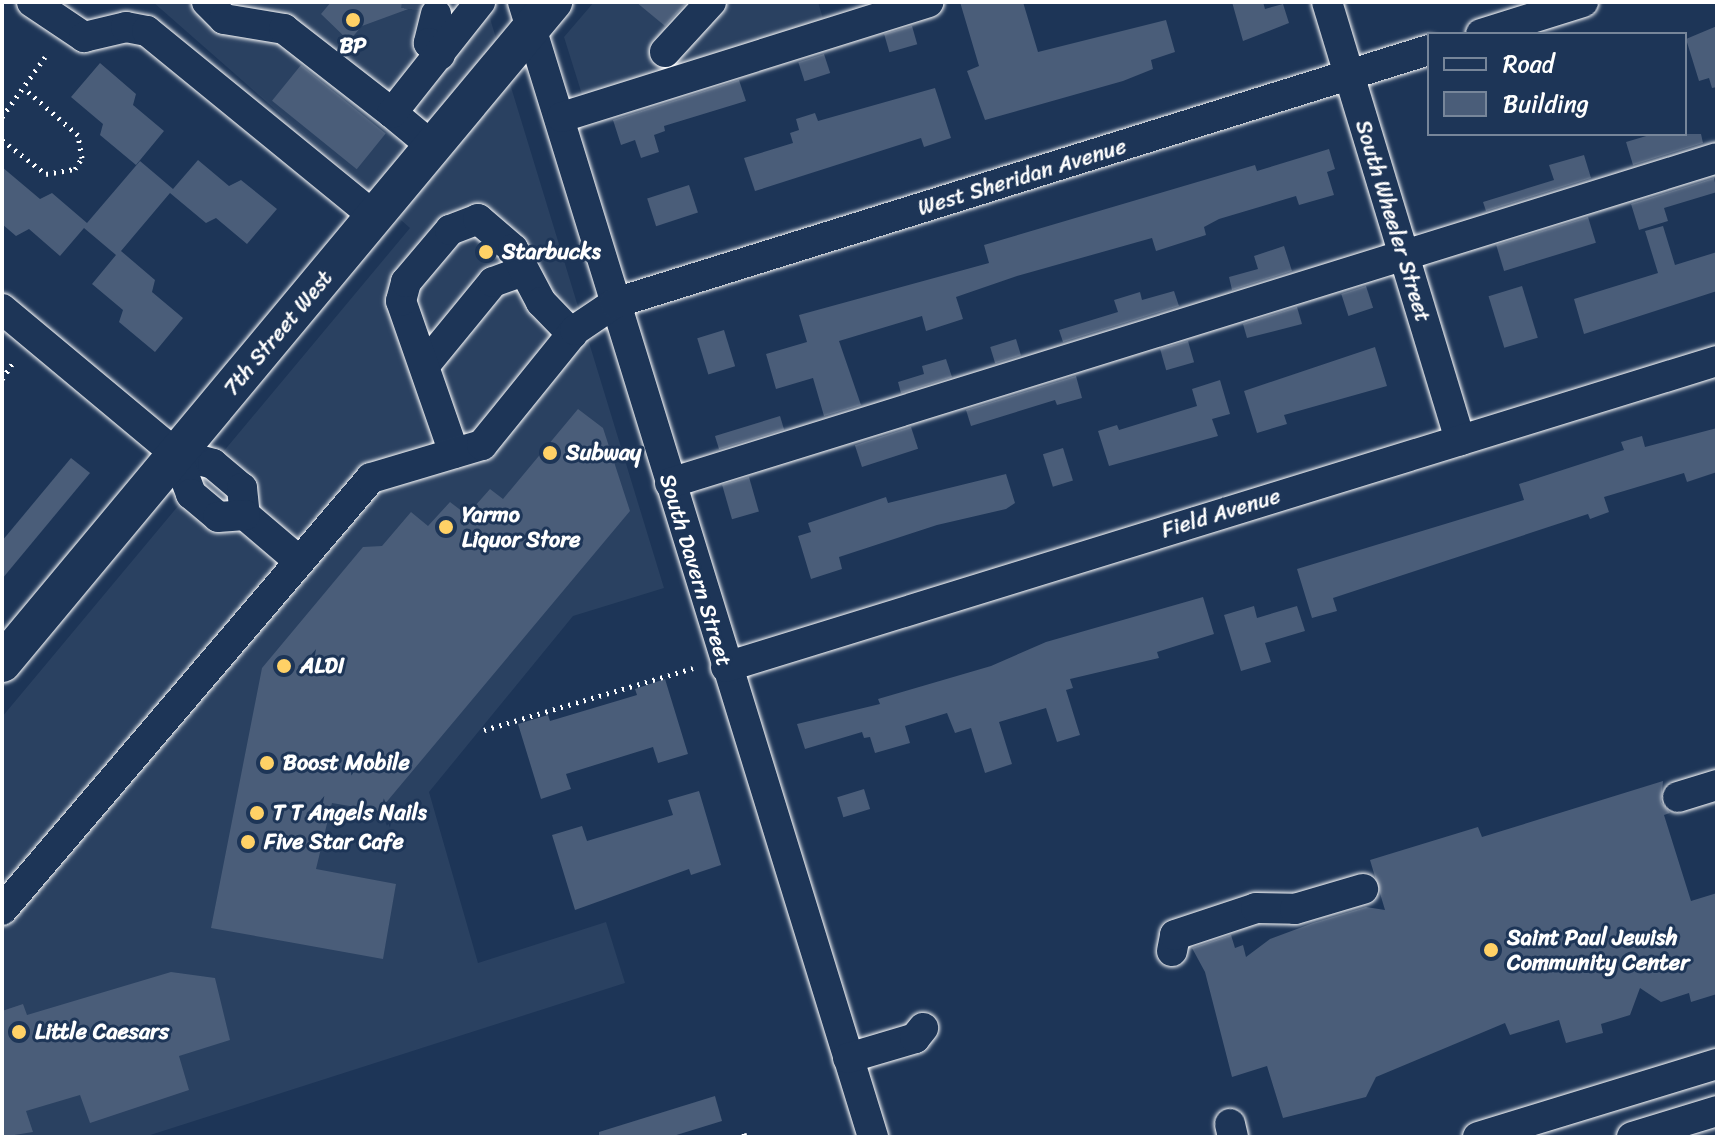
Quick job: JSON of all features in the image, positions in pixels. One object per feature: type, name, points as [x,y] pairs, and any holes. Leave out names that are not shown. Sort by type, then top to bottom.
[{"type":"main road","name":"7th Street West","points":[[2,663],[376,218],[535,10]]},
{"type":"street","points":[[32,2],[84,37],[126,27],[147,31],[376,218]]},
{"type":"street","points":[[207,2],[224,19],[284,29],[433,147]]},
{"type":"street","points":[[392,113],[435,49],[480,2]]},
{"type":"street","points":[[665,52],[711,2]]},
{"type":"street","points":[[562,117],[928,2]]},
{"type":"street","name":"South Wheeler Street","points":[[1327,2],[1460,440]]},
{"type":"street","points":[[1487,32],[1583,2]]},
{"type":"street","name":"South Davern Street","points":[[535,10],[615,303],[873,1137]]},
{"type":"street","points":[[426,12],[435,49]]},
{"type":"street","name":"West Sheridan Avenue","points":[[2,910],[371,478],[482,445],[572,334],[615,303],[1427,51]]},
{"type":"street","points":[[670,483],[1717,158]]},
{"type":"street","points":[[454,453],[401,301],[406,282],[450,230],[478,219],[513,249],[541,302],[572,334]]},
{"type":"street","points":[[425,365],[493,282],[523,271]]},
{"type":"street","points":[[2,309],[176,454],[213,464],[242,488],[245,515],[299,561]]},
{"type":"street","name":"Field Avenue","points":[[726,667],[1717,361]]},
{"type":"street","points":[[1678,797],[1717,785]]},
{"type":"street","points":[[1172,951],[1175,935],[1256,908],[1295,909],[1363,889]]},
{"type":"street","points":[[848,1058],[915,1038],[923,1028]]},
{"type":"street","points":[[1478,1137],[1717,1064]]},
{"type":"street","points":[[1632,1137],[1708,1121]]},
{"type":"path","points":[[2,117],[45,57]]},
{"type":"path","points":[[2,140],[46,174],[75,169],[82,158],[78,135],[25,89]]},
{"type":"path","points":[[2,379],[15,360]]},
{"type":"path","points":[[484,730],[693,668]]},
{"type":"shaded area","points":[[153,2],[485,2],[664,588],[573,616],[429,792],[478,963],[606,922],[625,983],[144,1137],[2,1137],[2,717],[410,228]]},
{"type":"shaded area","points":[[594,2],[818,2],[825,25],[584,101],[564,37]]},
{"type":"building","name":"BP","points":[[331,2],[422,4],[362,26],[349,41],[321,14]]},
{"type":"building","points":[[636,2],[687,2],[665,26]]},
{"type":"building","points":[[960,2],[1023,2],[1038,52],[1166,20],[1175,52],[1151,60],[1153,69],[1123,81],[985,120],[967,71],[979,66]]},
{"type":"building","points":[[1232,2],[1263,2],[1265,9],[1283,4],[1289,23],[1243,41]]},
{"type":"building","points":[[912,26],[917,44],[889,52],[884,34]]},
{"type":"building","points":[[1717,26],[1717,87],[1712,88],[1709,78],[1699,81],[1687,39]]},
{"type":"building","points":[[824,54],[830,73],[805,81],[798,62]]},
{"type":"building","points":[[100,63],[136,94],[133,105],[164,131],[136,165],[100,135],[103,124],[71,97]]},
{"type":"building","points":[[301,65],[386,134],[357,169],[272,101]]},
{"type":"building","points":[[739,80],[746,101],[664,126],[665,131],[654,135],[659,152],[641,158],[635,140],[621,145],[613,120]]},
{"type":"building","points":[[935,88],[951,138],[924,147],[921,138],[755,191],[744,158],[793,143],[790,133],[799,130],[796,119],[815,113],[818,121]]},
{"type":"building","points":[[1701,134],[1703,143],[1633,165],[1626,142],[1646,136]]},
{"type":"building","points":[[1329,149],[1335,169],[1327,172],[1334,195],[1299,205],[1296,196],[1219,219],[1204,227],[1206,235],[1156,251],[1152,238],[1017,276],[956,297],[963,319],[926,331],[922,316],[839,341],[861,405],[824,416],[813,378],[776,389],[766,354],[807,342],[799,315],[989,263],[984,245],[1255,165],[1257,171]]},
{"type":"building","points":[[1584,155],[1591,178],[1486,211],[1483,202],[1554,180],[1549,165]]},
{"type":"building","points":[[198,160],[229,186],[241,180],[277,209],[247,244],[216,218],[206,223],[170,193],[121,251],[155,280],[152,292],[183,318],[155,352],[119,322],[123,310],[92,284],[116,255],[84,228],[60,256],[29,229],[16,236],[2,224],[2,167],[40,199],[52,193],[87,223],[140,161],[173,189]]},
{"type":"building","points":[[1714,178],[1717,192],[1664,208],[1668,221],[1639,230],[1631,204]]},
{"type":"building","points":[[689,185],[698,213],[656,226],[647,199]]},
{"type":"building","points":[[1588,217],[1596,243],[1504,271],[1496,245]]},
{"type":"building","points":[[1663,226],[1675,265],[1717,252],[1717,291],[1584,334],[1574,299],[1658,273],[1645,231]]},
{"type":"building","points":[[1284,246],[1292,271],[1232,290],[1229,277],[1258,269],[1254,256]]},
{"type":"building","points":[[1366,286],[1373,308],[1348,316],[1341,294]]},
{"type":"building","points":[[1522,286],[1538,338],[1504,348],[1489,296]]},
{"type":"building","points":[[1174,291],[1179,306],[1063,342],[1059,330],[1118,312],[1114,300],[1140,292],[1142,300]]},
{"type":"building","points":[[1297,307],[1302,324],[1247,338],[1243,324]]},
{"type":"building","points":[[724,330],[735,366],[708,375],[697,338]]},
{"type":"building","points":[[1016,339],[1021,355],[995,363],[990,347]]},
{"type":"building","points":[[1188,341],[1194,362],[1166,370],[1160,349]]},
{"type":"building","points":[[1375,347],[1387,386],[1284,415],[1287,424],[1257,433],[1244,391]]},
{"type":"building","points":[[946,359],[952,377],[901,393],[898,382],[924,374],[922,366]]},
{"type":"building","points":[[1076,376],[1082,398],[1057,405],[1055,400],[971,426],[966,410]]},
{"type":"building","points":[[1220,380],[1230,414],[1212,419],[1218,436],[1109,466],[1098,431],[1117,425],[1119,430],[1197,406],[1192,389]]},
{"type":"building","points":[[578,409],[603,428],[630,511],[379,811],[332,803],[316,869],[396,884],[383,959],[211,928],[262,668],[363,547],[382,546],[411,512],[428,526],[450,502],[467,515],[490,489],[503,499]]},
{"type":"building","points":[[780,416],[784,429],[719,449],[715,436]]},
{"type":"building","points":[[911,427],[918,449],[862,467],[855,445]]},
{"type":"building","points":[[1717,428],[1717,472],[1687,482],[1684,473],[1604,497],[1609,512],[1590,519],[1588,514],[1333,598],[1337,611],[1312,618],[1297,569],[1524,500],[1519,484],[1624,450],[1621,442],[1642,436],[1645,447]]},
{"type":"building","points":[[1063,448],[1073,481],[1053,487],[1043,454]]},
{"type":"building","points":[[71,458],[90,473],[2,579],[2,541]]},
{"type":"building","points":[[1006,474],[1015,503],[1006,509],[937,525],[839,557],[842,569],[811,579],[798,536],[811,532],[808,523],[886,497],[888,503]]},
{"type":"building","points":[[749,477],[759,512],[732,519],[722,485]]},
{"type":"building","points":[[1203,597],[1214,634],[1157,652],[1159,658],[1070,679],[1073,688],[1066,690],[1080,735],[1057,742],[1046,708],[999,722],[1012,764],[985,773],[971,728],[955,733],[947,713],[905,726],[910,743],[875,753],[870,737],[864,738],[862,732],[805,749],[797,724],[880,704],[878,699],[991,666],[1046,642]]},
{"type":"building","points":[[1254,606],[1257,618],[1297,606],[1305,631],[1265,643],[1271,662],[1241,671],[1224,615]]},
{"type":"building","points":[[665,679],[688,754],[658,763],[653,747],[566,774],[571,789],[541,799],[518,724],[548,715],[550,721],[637,695],[635,689]]},
{"type":"building","name":"Saint Paul Jewish Community Center","points":[[1663,781],[1661,802],[1670,813],[1664,815],[1691,901],[1717,893],[1717,994],[1691,1002],[1689,993],[1661,1002],[1640,988],[1630,1015],[1601,1024],[1603,1033],[1566,1043],[1559,1020],[1510,1035],[1505,1023],[1376,1077],[1366,1097],[1283,1118],[1267,1066],[1232,1077],[1205,972],[1192,948],[1231,935],[1235,948],[1243,945],[1246,957],[1270,939],[1313,923],[1366,907],[1385,910],[1370,860],[1478,827],[1482,837]]},
{"type":"building","points":[[864,789],[870,809],[843,817],[837,797]]},
{"type":"building","points":[[699,791],[721,865],[691,875],[689,869],[575,910],[552,835],[582,826],[587,841],[673,815],[668,800]]},
{"type":"building","points":[[171,972],[215,978],[230,1040],[179,1056],[189,1090],[90,1123],[80,1095],[26,1111],[33,1132],[2,1137],[2,1011],[23,1004],[27,1015]]},
{"type":"building","points":[[715,1096],[722,1121],[670,1137],[599,1137],[599,1132]]},
{"type":"tunnel","points":[[416,10],[417,2]]},
{"type":"place","name":"BP","points":[[353,20]]},
{"type":"place","name":"Starbucks","points":[[486,252]]},
{"type":"place","name":"Subway","points":[[550,453]]},
{"type":"place","name":"Yarmo Liquor Store","points":[[446,527]]},
{"type":"place","name":"ALDI","points":[[284,666]]},
{"type":"place","name":"Boost Mobile","points":[[267,763]]},
{"type":"place","name":"T T Angels Nails","points":[[257,813]]},
{"type":"place","name":"Five Star Cafe","points":[[248,842]]},
{"type":"place","name":"Saint Paul Jewish Community Center","points":[[1491,950]]},
{"type":"place","name":"Little Caesars","points":[[19,1032]]}]
